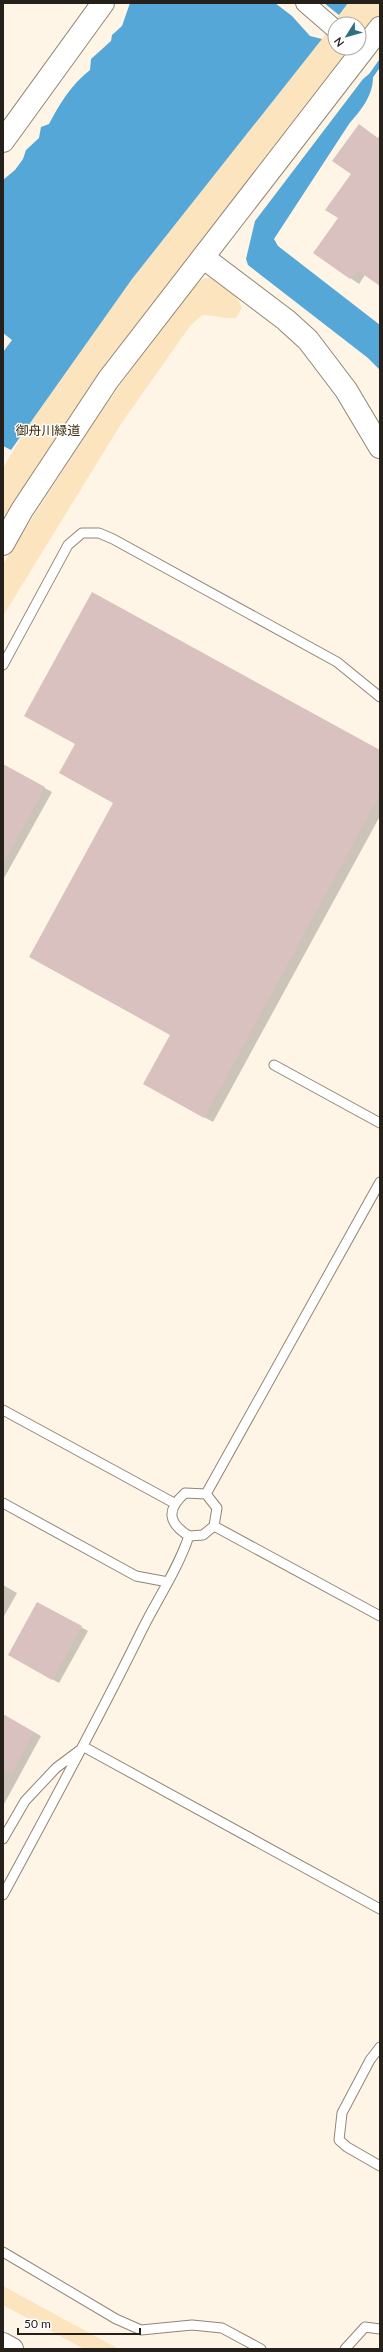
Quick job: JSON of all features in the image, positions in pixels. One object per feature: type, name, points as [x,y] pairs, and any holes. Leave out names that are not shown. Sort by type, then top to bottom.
[{"type":"street","points":[[3,141],[103,3]]},
{"type":"street","points":[[305,3],[327,22]]},
{"type":"street","points":[[367,42],[380,28]]},
{"type":"street","points":[[3,544],[22,510],[108,380],[204,258],[355,56]]},
{"type":"street","points":[[204,258],[286,320],[308,340],[346,390],[380,446]]},
{"type":"street","points":[[3,2344],[12,2349]]},
{"type":"lane","points":[[3,665],[68,546],[82,533],[99,533],[113,538],[337,662],[380,697]]},
{"type":"lane","points":[[274,1065],[380,1123]]},
{"type":"lane","points":[[206,1494],[380,1182]]},
{"type":"lane","points":[[3,1410],[174,1503]]},
{"type":"lane","points":[[185,1492],[206,1494],[217,1508],[214,1526],[203,1535],[190,1536],[177,1528],[171,1514],[174,1503],[185,1492]]},
{"type":"lane","points":[[3,1503],[136,1576],[168,1582]]},
{"type":"lane","points":[[214,1526],[380,1616]]},
{"type":"lane","points":[[3,1894],[84,1747],[183,1555],[190,1536]]},
{"type":"lane","points":[[3,1839],[25,1801],[56,1768],[84,1747]]},
{"type":"lane","points":[[84,1747],[380,1909]]},
{"type":"lane","points":[[380,2047],[342,2113],[339,2140],[347,2147],[380,2166]]},
{"type":"lane","points":[[3,2252],[116,2319],[142,2330],[192,2325],[222,2328],[261,2349]]},
{"type":"lane","points":[[345,2349],[365,2327],[380,2329]]},
{"type":"green space","name":"御舟川緑道","points":[[348,3],[380,3],[380,15],[367,31],[367,16],[339,16]]},
{"type":"green space","name":"御舟川緑道","points":[[327,32],[327,56],[347,56],[3,535],[3,468],[33,417],[132,279]]},
{"type":"green space","points":[[213,277],[236,296],[242,308],[236,318],[202,315],[190,326],[121,424],[3,616],[3,565],[14,546],[101,412],[166,321],[190,290],[203,279]]},
{"type":"green space","points":[[3,2286],[119,2349],[84,2349],[3,2305]]},
{"type":"water","points":[[130,3],[275,3],[292,16],[310,36],[322,39],[132,279],[11,450],[3,446],[3,352],[12,340],[3,333],[3,180],[15,170],[23,159],[26,150],[39,138],[41,127],[49,124],[66,95],[90,70],[91,59],[111,41],[112,35],[122,26]]},
{"type":"water","points":[[324,3],[348,3],[339,15]]},
{"type":"water","points":[[369,74],[373,77],[369,97],[349,124],[274,239],[278,246],[380,325],[380,370],[368,358],[248,265],[246,259],[255,221],[363,79]]},
{"type":"building","points":[[359,124],[380,140],[380,286],[357,270],[350,279],[313,253],[338,218],[325,210],[351,174],[332,161]]},
{"type":"building","points":[[92,592],[380,750],[380,794],[204,1118],[143,1084],[170,1035],[29,957],[113,803],[59,773],[75,744],[24,716]]},
{"type":"building","points":[[3,764],[45,787],[3,864]]},
{"type":"building","points":[[37,1602],[82,1626],[52,1680],[8,1655]]},
{"type":"building","points":[[3,1714],[34,1732],[12,1774],[3,1769]]},
{"type":"waterway","points":[[368,80],[380,63]]}]
